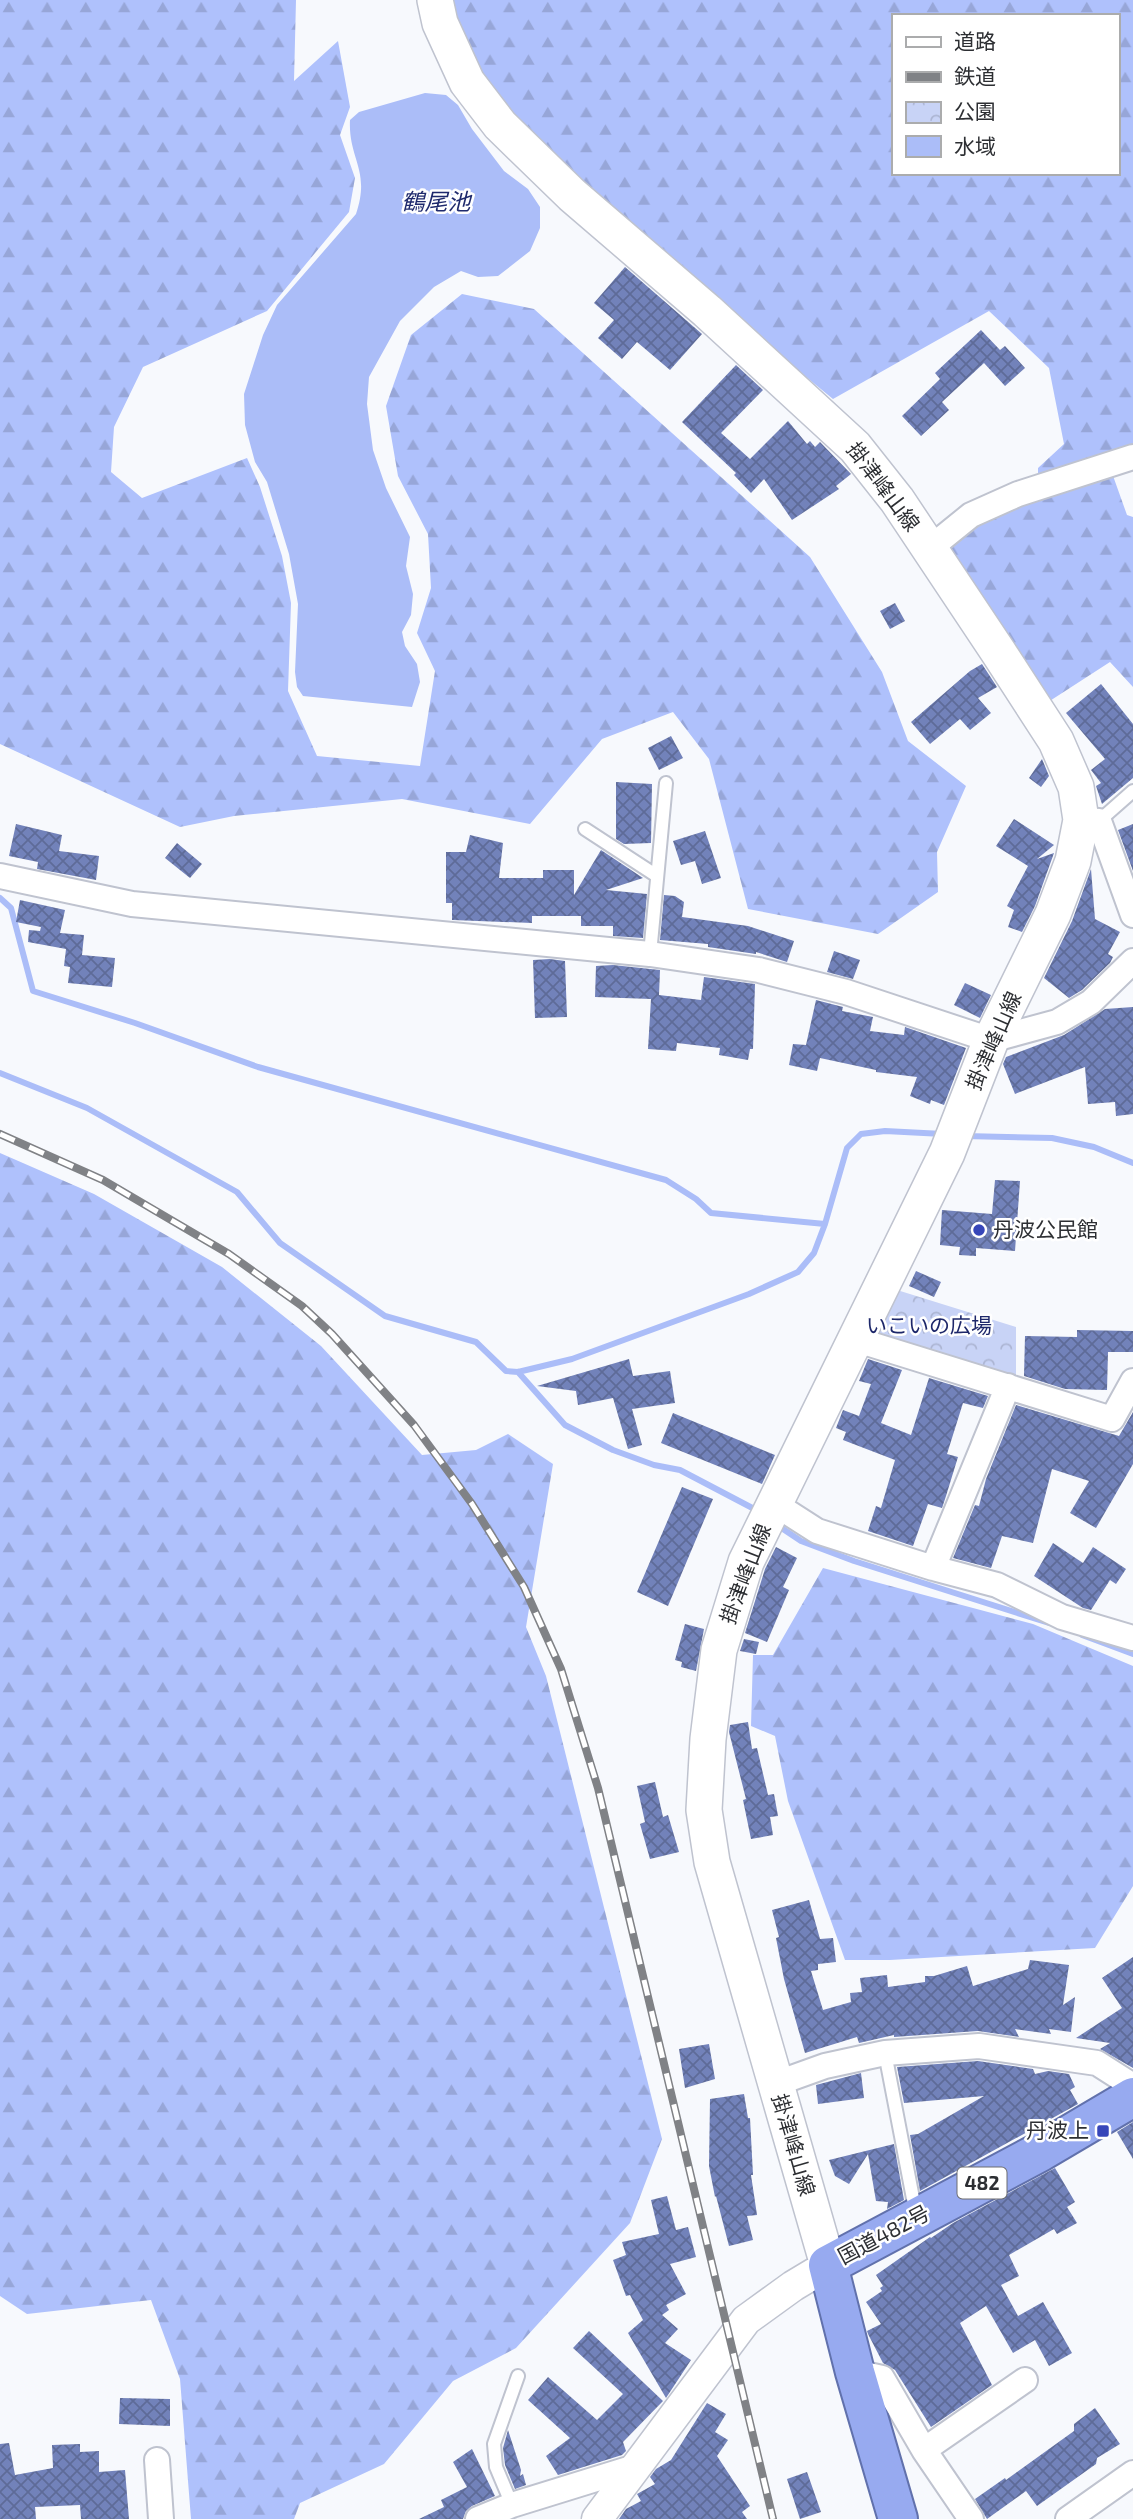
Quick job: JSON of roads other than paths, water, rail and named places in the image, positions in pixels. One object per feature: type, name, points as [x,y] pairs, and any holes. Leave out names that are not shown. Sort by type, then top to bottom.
[{"type":"highway","name":"国道482号","points":[[898,2519],[855,2372],[828,2265],[1040,2152],[1133,2097]]},
{"type":"main road","name":"掛津峰山線","points":[[435,0],[440,23],[467,82],[500,125],[572,195],[708,310],[855,447],[897,500],[1056,741],[1090,821],[1052,914],[991,1040],[954,1137],[858,1340],[746,1562],[719,1650],[708,1739],[704,1810],[712,1861],[828,2265]]},
{"type":"street","points":[[929,549],[971,515],[1018,494],[1133,457]]},
{"type":"street","points":[[1090,821],[1133,915]]},
{"type":"street","points":[[0,876],[132,904],[650,954],[759,970],[821,985],[991,1040],[1057,1022],[1091,1002],[1133,961]]},
{"type":"street","points":[[858,1340],[1112,1419],[1133,1381]]},
{"type":"street","points":[[933,1568],[1008,1386]]},
{"type":"street","points":[[771,1513],[817,1531],[933,1568],[997,1585],[1062,1617],[1133,1638]]},
{"type":"street","points":[[775,2084],[825,2066],[886,2053],[979,2046],[1097,2063],[1133,2086]]},
{"type":"street","points":[[597,2519],[746,2320],[828,2265]]},
{"type":"street","points":[[855,2372],[882,2378],[924,2450],[971,2519]]},
{"type":"street","points":[[924,2450],[1025,2380]]},
{"type":"street","points":[[157,2460],[161,2519]]},
{"type":"street","points":[[478,2519],[512,2505],[638,2466]]},
{"type":"street","points":[[1068,2519],[1133,2473]]},
{"type":"lane","points":[[650,954],[666,783]]},
{"type":"lane","points":[[1090,821],[1133,791]]},
{"type":"lane","points":[[585,829],[657,876]]},
{"type":"lane","points":[[886,2053],[916,2217]]},
{"type":"lane","points":[[512,2505],[496,2467],[494,2444],[517,2376]]},
{"type":"water","name":"鶴尾池","points":[[425,93],[446,95],[458,105],[472,129],[504,171],[528,189],[540,207],[540,228],[530,251],[498,276],[478,277],[461,271],[434,287],[400,321],[369,377],[367,404],[373,450],[386,488],[410,537],[406,566],[413,594],[411,615],[402,632],[405,646],[417,664],[420,682],[412,707],[303,696],[297,687],[295,672],[298,604],[289,554],[267,482],[255,462],[245,425],[244,394],[263,335],[277,305],[356,214],[361,186],[350,133],[350,120],[359,112]]},
{"type":"waterway","points":[[0,898],[11,908],[33,991],[135,1023],[258,1067],[666,1180],[696,1199],[711,1213],[825,1224]]},
{"type":"waterway","points":[[0,1073],[87,1108],[237,1192],[280,1243],[385,1316],[476,1342],[506,1371],[518,1372],[572,1359],[749,1294],[798,1272],[814,1253],[847,1148],[861,1134],[885,1131],[943,1134]]},
{"type":"waterway","points":[[964,1136],[1052,1138],[1094,1147],[1133,1163]]},
{"type":"waterway","points":[[518,1372],[565,1425],[613,1450],[654,1465],[680,1470],[760,1512]]},
{"type":"waterway","points":[[777,1525],[801,1541],[854,1561],[1049,1623]]},
{"type":"waterway","points":[[1082,1635],[1133,1654]]},
{"type":"railway","points":[[0,1134],[103,1180],[229,1254],[302,1306],[332,1334],[414,1425],[472,1504],[524,1587],[561,1669],[598,1788],[773,2519]]},
{"type":"place","name":"丹波公民館","points":[[979,1230]]},
{"type":"place","name":"丹波上","points":[[1103,2131]]},
{"type":"park label","name":"いこいの広場","points":[[929,1326]]}]
